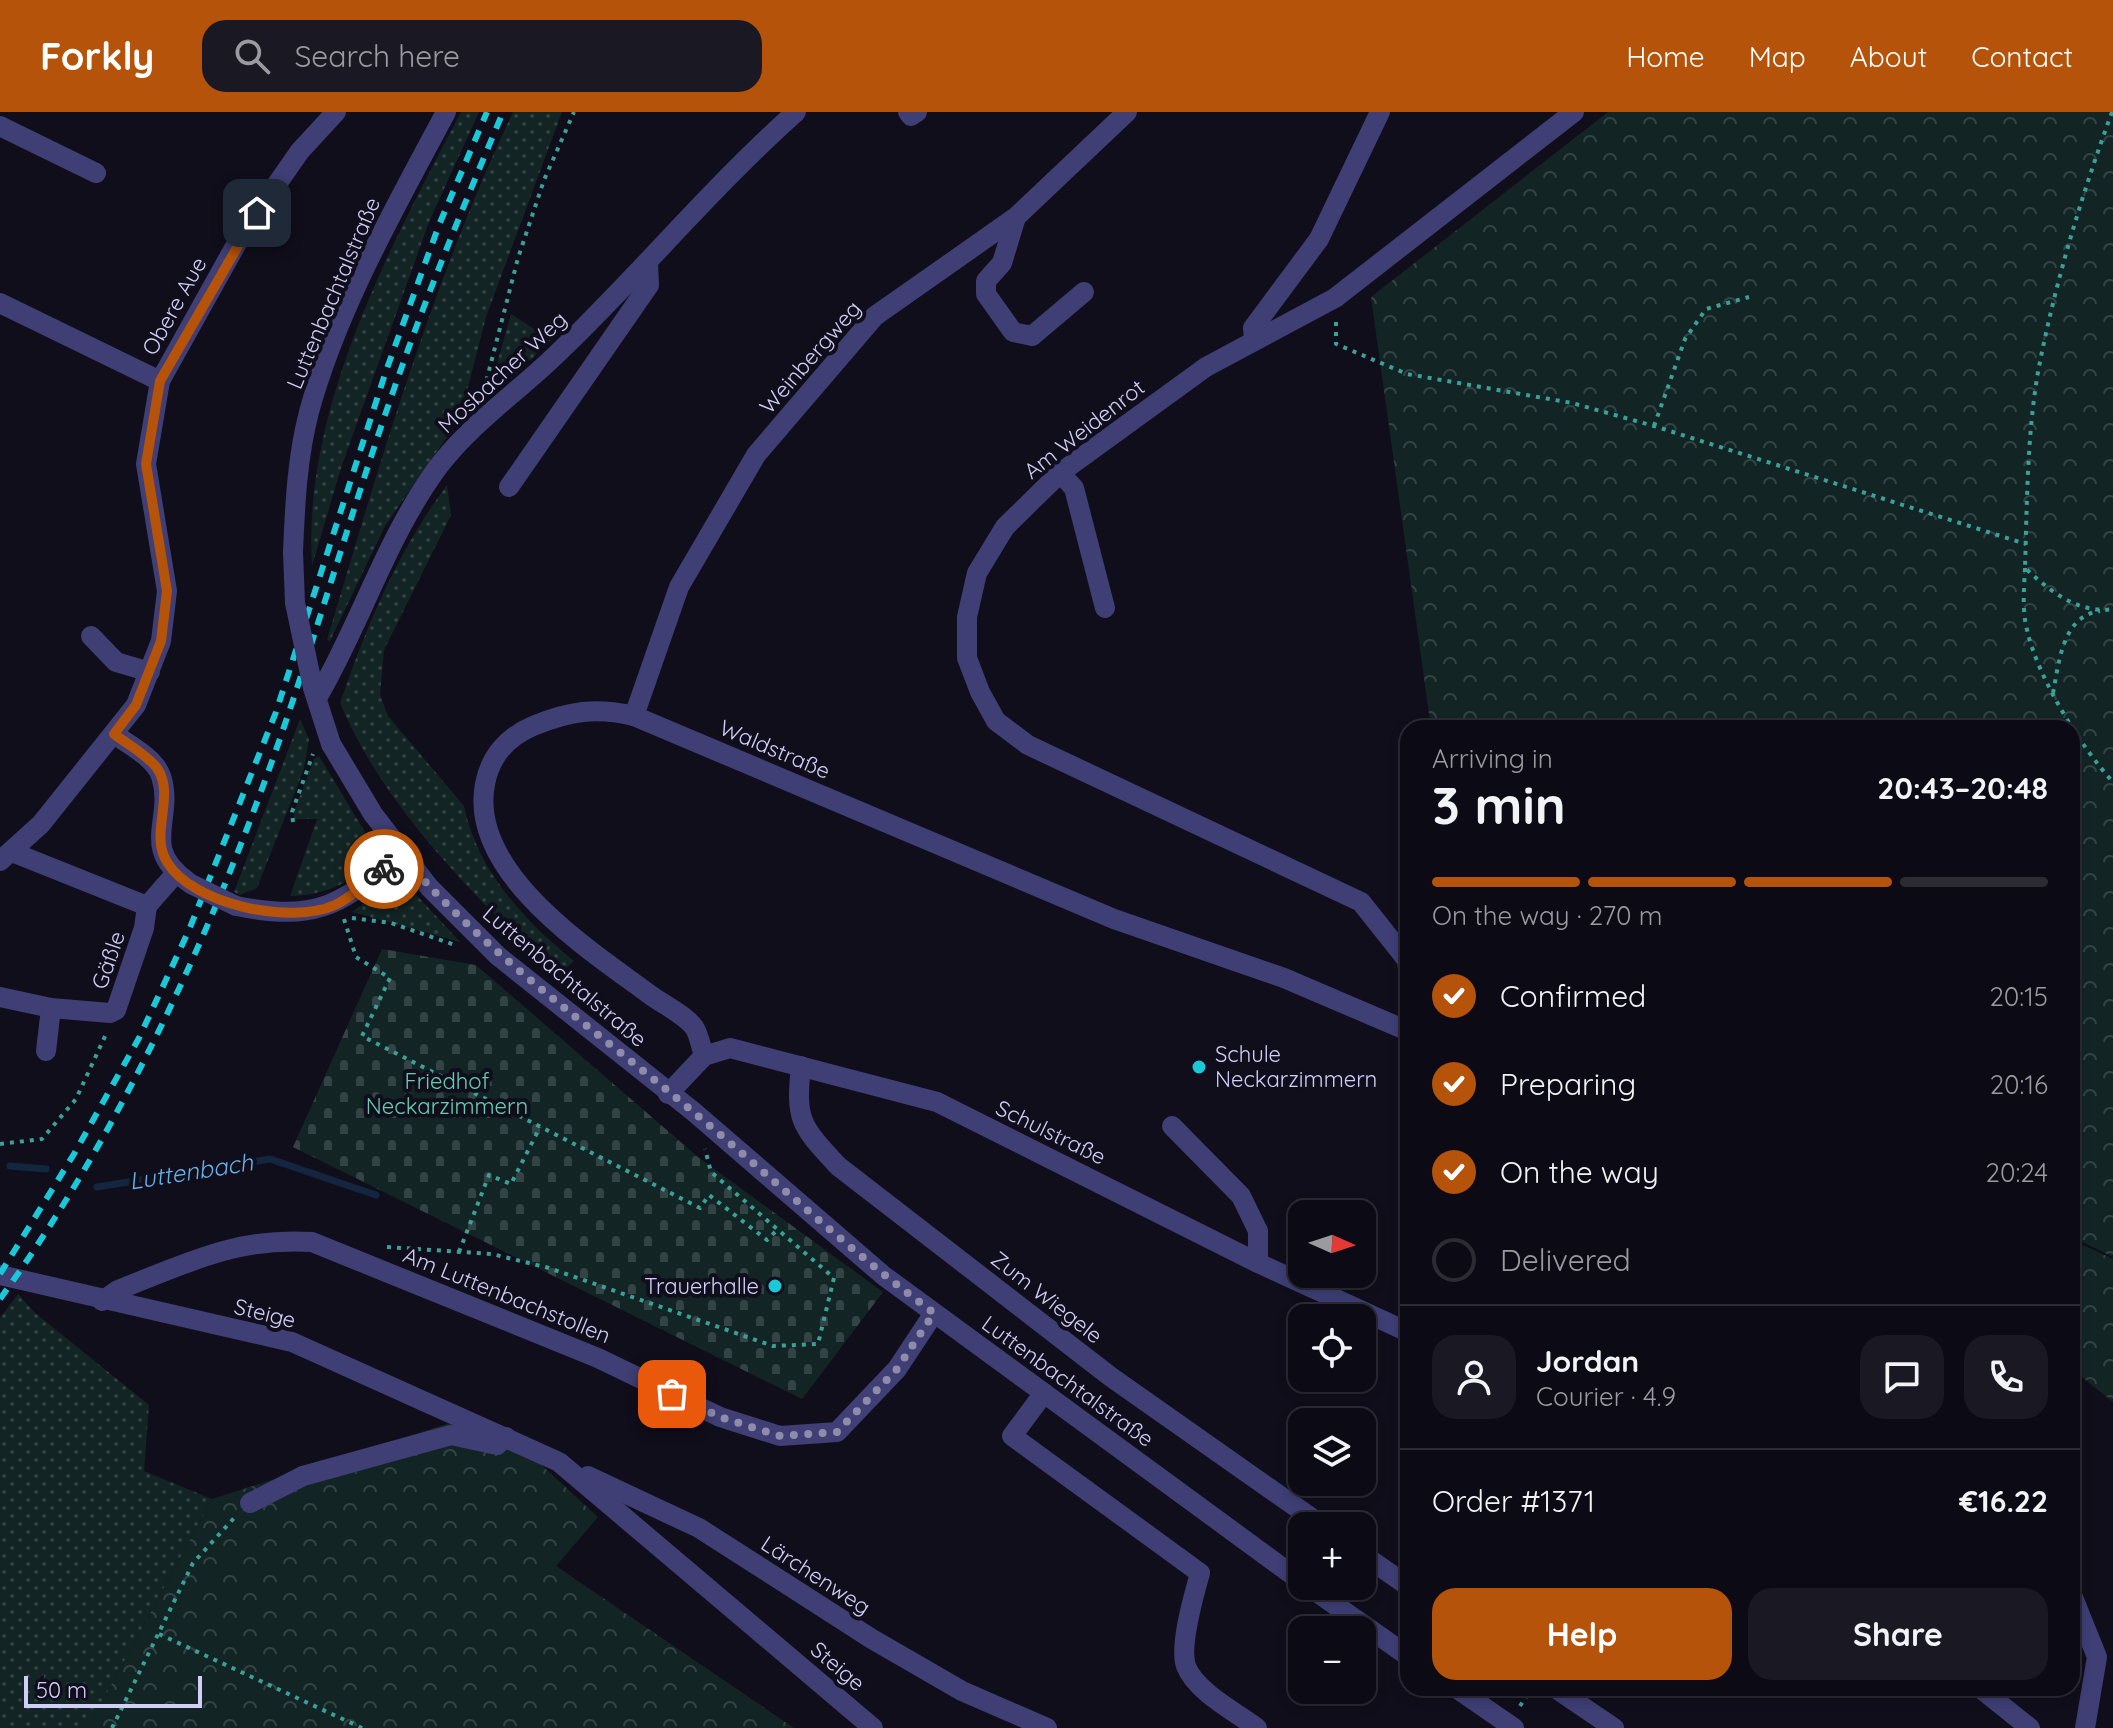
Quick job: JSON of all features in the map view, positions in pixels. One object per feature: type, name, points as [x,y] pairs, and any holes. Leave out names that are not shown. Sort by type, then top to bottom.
[{"type":"street","name":"Obere Aue","points":[[0,303],[160,381],[242,234],[300,151],[336,112]]},
{"type":"street","name":"Luttenbachtalstraße","points":[[446,112],[393,211],[342,324],[309,412],[296,483],[293,552],[295,603],[315,693],[331,744],[402,856],[498,956],[694,1112],[884,1276],[1288,1572]]},
{"type":"street","name":"Mosbacher Weg","points":[[315,693],[402,523],[439,466],[489,411],[559,353],[758,145],[796,112]]},
{"type":"street","points":[[908,112],[911,116],[917,112]]},
{"type":"street","name":"Weinbergweg","points":[[634,716],[679,587],[756,455],[875,316],[1016,217],[1127,112]]},
{"type":"street","points":[[1254,340],[1253,328],[1319,239],[1380,112]]},
{"type":"street","name":"Am Weidenrot","points":[[1400,951],[1361,902],[1028,745],[996,721],[980,692],[967,658],[967,617],[977,573],[1005,527],[1060,473],[1206,367],[1335,298],[1574,112]]},
{"type":"street","points":[[0,126],[96,173]]},
{"type":"street","points":[[1016,217],[1002,263],[986,281],[986,294],[1013,332],[1032,336],[1084,292]]},
{"type":"street","name":"Mosbacher Weg","points":[[509,487],[649,285],[648,263]]},
{"type":"street","points":[[6,856],[41,824],[75,777],[136,705],[161,641],[167,591],[146,464],[160,381]]},
{"type":"street","points":[[1060,473],[1074,488],[1105,608]]},
{"type":"street","points":[[91,636],[116,662],[150,672]]},
{"type":"street","name":"Waldstraße","points":[[704,1056],[694,1027],[555,923],[523,892],[493,841],[481,807],[487,772],[499,749],[519,732],[554,717],[603,709],[634,716],[1114,919],[1400,1022]]},
{"type":"street","points":[[114,734],[156,766],[161,777],[159,845],[183,879],[236,906],[306,913],[335,905],[402,856]]},
{"type":"street","name":"Gäßle","points":[[6,856],[147,906]]},
{"type":"street","name":"Gäßle","points":[[0,997],[51,1008],[110,1013],[116,1010],[144,928],[147,906],[183,879]]},
{"type":"street","points":[[46,1051],[51,1008]]},
{"type":"street","name":"Schulstraße","points":[[704,1056],[730,1048],[937,1102],[1258,1263],[1400,1328]]},
{"type":"street","points":[[668,1094],[704,1056]]},
{"type":"street","name":"Zum Wiegele","points":[[801,1066],[799,1112],[808,1134],[838,1166],[1111,1377],[1303,1512]]},
{"type":"street","points":[[1172,1126],[1241,1196],[1258,1231],[1258,1263]]},
{"type":"street","name":"Am Luttenbachstollen","points":[[102,1301],[118,1290],[231,1246],[278,1240],[312,1242],[598,1358],[720,1417],[780,1436],[837,1432],[897,1369],[934,1313]]},
{"type":"street","name":"Steige","points":[[0,1275],[102,1301],[292,1342],[559,1462],[873,1728]]},
{"type":"street","points":[[1044,1393],[1012,1436],[1200,1573],[1189,1615],[1185,1664],[1196,1681],[1257,1728]]},
{"type":"street","name":"Steige","points":[[250,1503],[303,1476],[451,1435],[497,1445],[506,1437]]},
{"type":"street","name":"Lärchenweg","points":[[559,1462],[699,1528],[872,1639],[962,1691],[1047,1728]]},
{"type":"street","points":[[1376,1564],[1400,1580]]},
{"type":"street","points":[[1328,1600],[1400,1650]]},
{"type":"street","points":[[2080,1610],[2105,1658],[2085,1728]]},
{"type":"street","points":[[1468,1696],[1514,1728]]},
{"type":"street","points":[[1567,1696],[1614,1728]]},
{"type":"street","points":[[1990,1696],[2030,1728]]},
{"type":"path","points":[[489,411],[483,387],[500,322],[544,180],[574,112]]},
{"type":"path","points":[[2070,720],[2053,693],[2027,633],[2023,608],[2028,467],[2042,358],[2077,210],[2112,112]]},
{"type":"path","points":[[1654,426],[1685,339],[1706,309],[1749,297]]},
{"type":"path","points":[[1335,298],[1336,344],[1407,374],[1572,403],[2026,544]]},
{"type":"path","points":[[2025,568],[2048,590],[2068,602],[2106,610]]},
{"type":"path","points":[[2053,693],[2063,645],[2079,618],[2113,609]]},
{"type":"path","points":[[2080,737],[2096,763],[2113,782]]},
{"type":"path","points":[[293,822],[292,812],[314,751],[331,744]]},
{"type":"path","points":[[476,934],[461,948],[391,923],[344,917],[356,957],[390,978],[362,1036],[700,1208],[709,1195],[767,1240],[777,1230]]},
{"type":"path","points":[[0,1144],[42,1139],[76,1099],[111,1023],[110,1013]]},
{"type":"path","points":[[386,1247],[492,1254],[549,1268],[773,1346],[818,1344],[834,1278],[711,1172],[694,1112]]},
{"type":"path","points":[[459,1252],[489,1175],[511,1184],[540,1127]]},
{"type":"path","points":[[112,1728],[193,1563],[250,1503]]},
{"type":"path","points":[[159,1634],[362,1728]]},
{"type":"green space","points":[[461,112],[479,112],[429,222],[341,468],[312,566],[313,507],[321,448],[336,389],[380,274]]},
{"type":"green space","points":[[513,112],[562,112],[486,317],[460,418],[385,526],[330,641],[327,640],[388,439],[433,306],[484,176]]},
{"type":"green space","points":[[1608,112],[2113,112],[2113,1257],[2080,1241],[2080,720],[1430,720],[1371,297]]},
{"type":"green space","points":[[511,314],[551,340],[511,379],[501,379],[496,367]]},
{"type":"green space","points":[[447,485],[451,515],[384,650],[380,695],[388,716],[464,806],[480,852],[506,893],[538,929],[574,961],[556,977],[464,882],[407,816],[359,743],[340,703],[361,645],[398,563]]},
{"type":"green space","points":[[300,719],[309,739],[304,769],[257,888],[240,895],[234,892]]},
{"type":"green space","points":[[319,756],[374,847],[362,869],[341,884],[315,893],[290,896],[317,819],[294,819],[294,812],[314,759]]},
{"type":"green space","points":[[400,883],[410,888],[460,942],[352,912],[389,884]]},
{"type":"green space","name":"Friedhof Neckarzimmern","points":[[382,949],[476,965],[698,1157],[883,1292],[802,1399],[293,1147]]},
{"type":"green space","points":[[2080,1244],[2113,1259],[2113,1402],[2080,1375]]},
{"type":"green space","points":[[18,1294],[34,1312],[149,1405],[144,1471],[212,1499],[88,1728],[0,1728],[0,1318]]},
{"type":"green space","points":[[453,1422],[535,1459],[598,1517],[556,1566],[794,1728],[88,1728],[212,1499]]},
{"type":"waterway","name":"Luttenbach","points":[[97,1187],[270,1159],[376,1195]]},
{"type":"waterway","name":"Luttenbach","points":[[10,1166],[46,1169]]},
{"type":"railway","points":[[0,1274],[74,1154],[139,1038],[189,930],[276,712],[386,371],[439,225],[487,112]]},
{"type":"railway","points":[[0,1299],[88,1163],[128,1091],[201,941],[289,712],[412,339],[503,112]]},
{"type":"way so far","points":[[384,869],[402,856],[498,956],[694,1112],[884,1276],[934,1313],[897,1369],[837,1432],[780,1436],[720,1417],[672,1394]]},
{"type":"place","name":"Schule Neckarzimmern","points":[[1199,1067]]},
{"type":"place","name":"Trauerhalle","points":[[775,1286]]},
{"type":"route","points":[[257,213],[242,234],[160,381],[146,464],[167,591],[161,641],[136,705],[114,734],[156,766],[163,796],[159,845],[167,863],[191,884],[236,906],[260,911],[306,913],[335,905],[384,869]]}]
